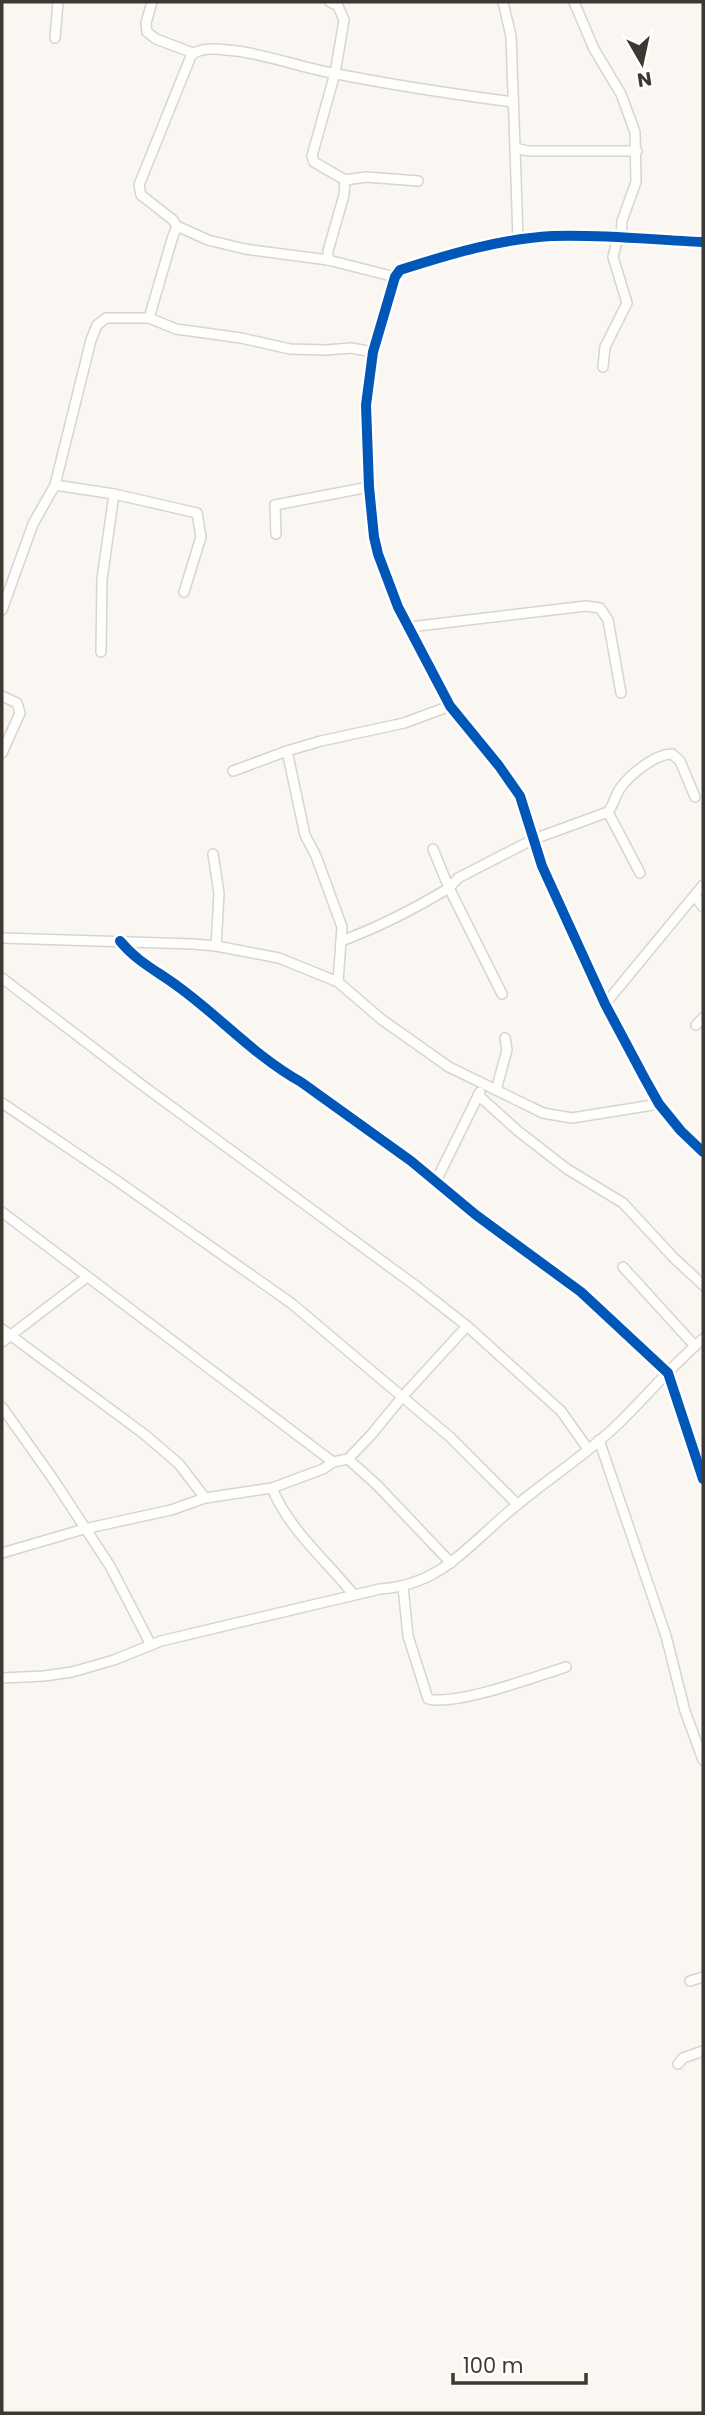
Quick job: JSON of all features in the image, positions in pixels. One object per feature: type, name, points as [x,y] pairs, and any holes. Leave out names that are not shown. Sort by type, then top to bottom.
[{"type":"street","points":[[55,38],[58,2]]},
{"type":"street","points":[[152,2],[146,23],[147,32],[156,39],[193,53],[204,49],[237,51],[335,73],[513,102]]},
{"type":"street","points":[[330,2],[338,6],[344,20],[335,73],[312,156],[314,162],[345,180],[366,177],[418,181]]},
{"type":"street","points":[[503,2],[511,36],[518,240]]},
{"type":"street","points":[[575,2],[589,38],[632,117],[637,151],[636,183],[613,257],[627,303],[605,347],[603,368]]},
{"type":"street","points":[[193,53],[139,185],[141,195],[177,226],[208,240],[245,249],[328,260],[395,277]]},
{"type":"street","points":[[515,148],[528,151],[637,151]]},
{"type":"street","points":[[328,260],[328,251],[344,195],[345,180]]},
{"type":"street","points":[[149,318],[177,226]]},
{"type":"street","points":[[703,242],[553,236],[466,250],[400,270],[395,277],[373,352],[366,405],[374,537],[398,607],[450,706],[520,796],[542,866],[605,1004],[659,1104],[703,1152]]},
{"type":"street","points":[[2,610],[33,524],[55,485],[79,381],[97,325],[106,318],[149,318],[176,329],[241,338],[290,349],[351,348],[373,352]]},
{"type":"street","points":[[55,485],[114,494],[197,513],[201,537],[184,592]]},
{"type":"street","points":[[275,534],[275,505],[369,487]]},
{"type":"street","points":[[101,652],[102,579],[114,494]]},
{"type":"street","points":[[410,627],[586,606],[600,608],[607,620],[621,692]]},
{"type":"street","points":[[2,696],[17,703],[20,713],[2,753]]},
{"type":"street","points":[[233,771],[287,751],[404,723],[450,706]]},
{"type":"street","points":[[287,751],[305,835],[316,856],[342,927],[338,982]]},
{"type":"street","points":[[341,941],[370,931],[407,913],[449,888],[458,878],[534,839],[608,812],[619,789],[663,754],[672,754],[680,761],[695,797]]},
{"type":"street","points":[[608,812],[640,873]]},
{"type":"street","points":[[433,849],[449,888],[502,994]]},
{"type":"street","points":[[213,854],[219,893],[216,946]]},
{"type":"street","points":[[605,1004],[703,885]]},
{"type":"street","points":[[695,896],[703,908]]},
{"type":"street","points":[[2,938],[216,946],[279,958],[338,982],[392,1027],[449,1067],[543,1113],[572,1118],[659,1104]]},
{"type":"street","points":[[120,941],[132,956],[180,988],[282,1071],[436,1181],[476,1215],[581,1292],[668,1373],[703,1479]]},
{"type":"street","points":[[2,978],[467,1326],[561,1411],[588,1449]]},
{"type":"street","points":[[496,1090],[507,1050],[505,1038]]},
{"type":"street","points":[[436,1181],[483,1084]]},
{"type":"street","points":[[478,1095],[518,1131],[567,1169],[623,1203],[703,1285]]},
{"type":"street","points":[[2,1103],[291,1303],[450,1437],[517,1504]]},
{"type":"street","points":[[2,1212],[332,1462]]},
{"type":"street","points":[[623,1268],[695,1346]]},
{"type":"street","points":[[2,1342],[87,1276]]},
{"type":"street","points":[[2,1553],[84,1529],[171,1510],[205,1497],[272,1488],[323,1469],[332,1462],[348,1459],[467,1326]]},
{"type":"street","points":[[2,1329],[144,1434],[179,1464],[205,1497]]},
{"type":"street","points":[[2,1678],[72,1672],[114,1660],[151,1645],[380,1589],[403,1587],[443,1570],[517,1504],[615,1427],[703,1339]]},
{"type":"street","points":[[2,1407],[110,1566],[151,1645]]},
{"type":"street","points":[[599,1440],[666,1636],[685,1711],[703,1760]]},
{"type":"street","points":[[348,1459],[377,1485],[451,1563]]},
{"type":"street","points":[[272,1488],[279,1505],[299,1534],[355,1595]]},
{"type":"street","points":[[403,1587],[408,1636],[428,1699],[457,1699],[566,1667]]},
{"type":"street","points":[[690,1982],[703,1977]]},
{"type":"street","points":[[678,2064],[684,2058],[703,2051]]},
{"type":"cycle path","points":[[703,242],[552,236],[475,248],[400,270],[395,277],[373,352],[366,405],[374,537],[398,607],[450,706],[520,796],[542,866],[605,1004],[645,1079],[659,1104],[703,1152]]},
{"type":"cycle path","points":[[120,941],[141,961],[172,982],[269,1061],[411,1161],[476,1215],[581,1292],[668,1373],[703,1479]]}]
